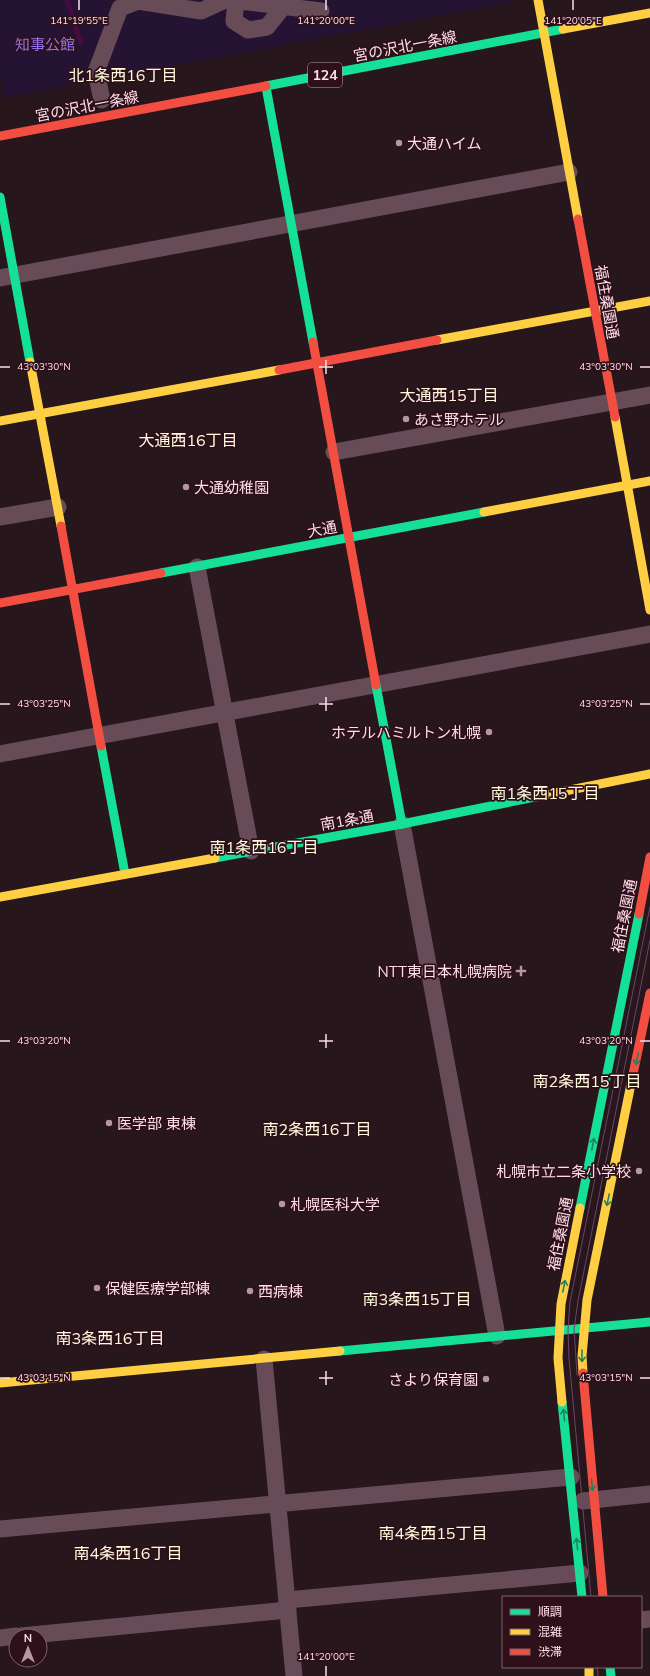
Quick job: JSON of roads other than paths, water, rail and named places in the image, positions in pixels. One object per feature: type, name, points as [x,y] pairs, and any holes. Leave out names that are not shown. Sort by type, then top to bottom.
[{"type":"street","points":[[231,0],[234,21],[248,30],[267,27],[283,7]]},
{"type":"street","points":[[102,100],[96,72],[120,4],[138,1],[201,11],[231,0],[321,11]]},
{"type":"street","name":"福住桑園通","points":[[538,0],[650,610]]},
{"type":"street","name":"宮の沢北一条線","points":[[0,136],[266,87],[650,13]]},
{"type":"street","points":[[266,87],[497,1336]]},
{"type":"street","points":[[7,276],[569,172]]},
{"type":"street","points":[[0,197],[7,276],[40,413],[125,874]]},
{"type":"street","points":[[0,421],[650,301]]},
{"type":"street","points":[[334,452],[650,395]]},
{"type":"street","name":"大通","points":[[0,603],[650,481]]},
{"type":"street","points":[[0,516],[58,506]]},
{"type":"street","points":[[197,567],[226,712],[251,851]]},
{"type":"street","points":[[0,754],[650,634]]},
{"type":"street","name":"南1条通","points":[[0,897],[402,824],[650,774]]},
{"type":"street","name":"福住桑園通","points":[[582,1596],[558,1358],[561,1304],[650,856]]},
{"type":"street","points":[[603,1596],[582,1356],[584,1328],[587,1300],[650,993]]},
{"type":"street","points":[[0,1383],[650,1322]]},
{"type":"street","points":[[264,1359],[294,1676]]},
{"type":"street","points":[[0,1529],[571,1478]]},
{"type":"street","points":[[573,1502],[650,1494]]},
{"type":"street","points":[[48,1633],[580,1573]]},
{"type":"waterway","points":[[67,0],[81,43]]},
{"type":"tram line","points":[[591,1596],[569,1358],[568,1330],[570,1302],[650,907]]},
{"type":"tram line","points":[[577,1375],[574,1329],[578,1301],[650,940]]},
{"type":"tram line","points":[[597,1668],[598,1676]]},
{"type":"place","name":"大通ハイム","points":[[399,143]]},
{"type":"place","name":"あさ野ホテル","points":[[406,419]]},
{"type":"place","name":"大通幼稚園","points":[[186,487]]},
{"type":"place","name":"ホテルハミルトン札幌","points":[[489,732]]},
{"type":"place","name":"NTT東日本札幌病院","points":[[521,971]]},
{"type":"place","name":"医学部 東棟","points":[[109,1123]]},
{"type":"place","name":"札幌市立二条小学校","points":[[639,1171]]},
{"type":"place","name":"札幌医科大学","points":[[282,1204]]},
{"type":"place","name":"保健医療学部棟","points":[[97,1288]]},
{"type":"place","name":"西病棟","points":[[250,1291]]},
{"type":"place","name":"さより保育園","points":[[486,1379]]},
{"type":"district","name":"北1条西16丁目","points":[[123,75]]},
{"type":"district","name":"大通西15丁目","points":[[449,395]]},
{"type":"district","name":"大通西16丁目","points":[[188,440]]},
{"type":"district","name":"南1条西15丁目","points":[[545,793]]},
{"type":"district","name":"南1条西16丁目","points":[[264,847]]},
{"type":"district","name":"南2条西15丁目","points":[[587,1081]]},
{"type":"district","name":"南2条西16丁目","points":[[317,1129]]},
{"type":"district","name":"南3条西15丁目","points":[[417,1299]]},
{"type":"district","name":"南3条西16丁目","points":[[110,1338]]},
{"type":"district","name":"南4条西15丁目","points":[[433,1533]]},
{"type":"district","name":"南4条西16丁目","points":[[128,1553]]},
{"type":"park label","name":"知事公館","points":[[45,44]]}]
